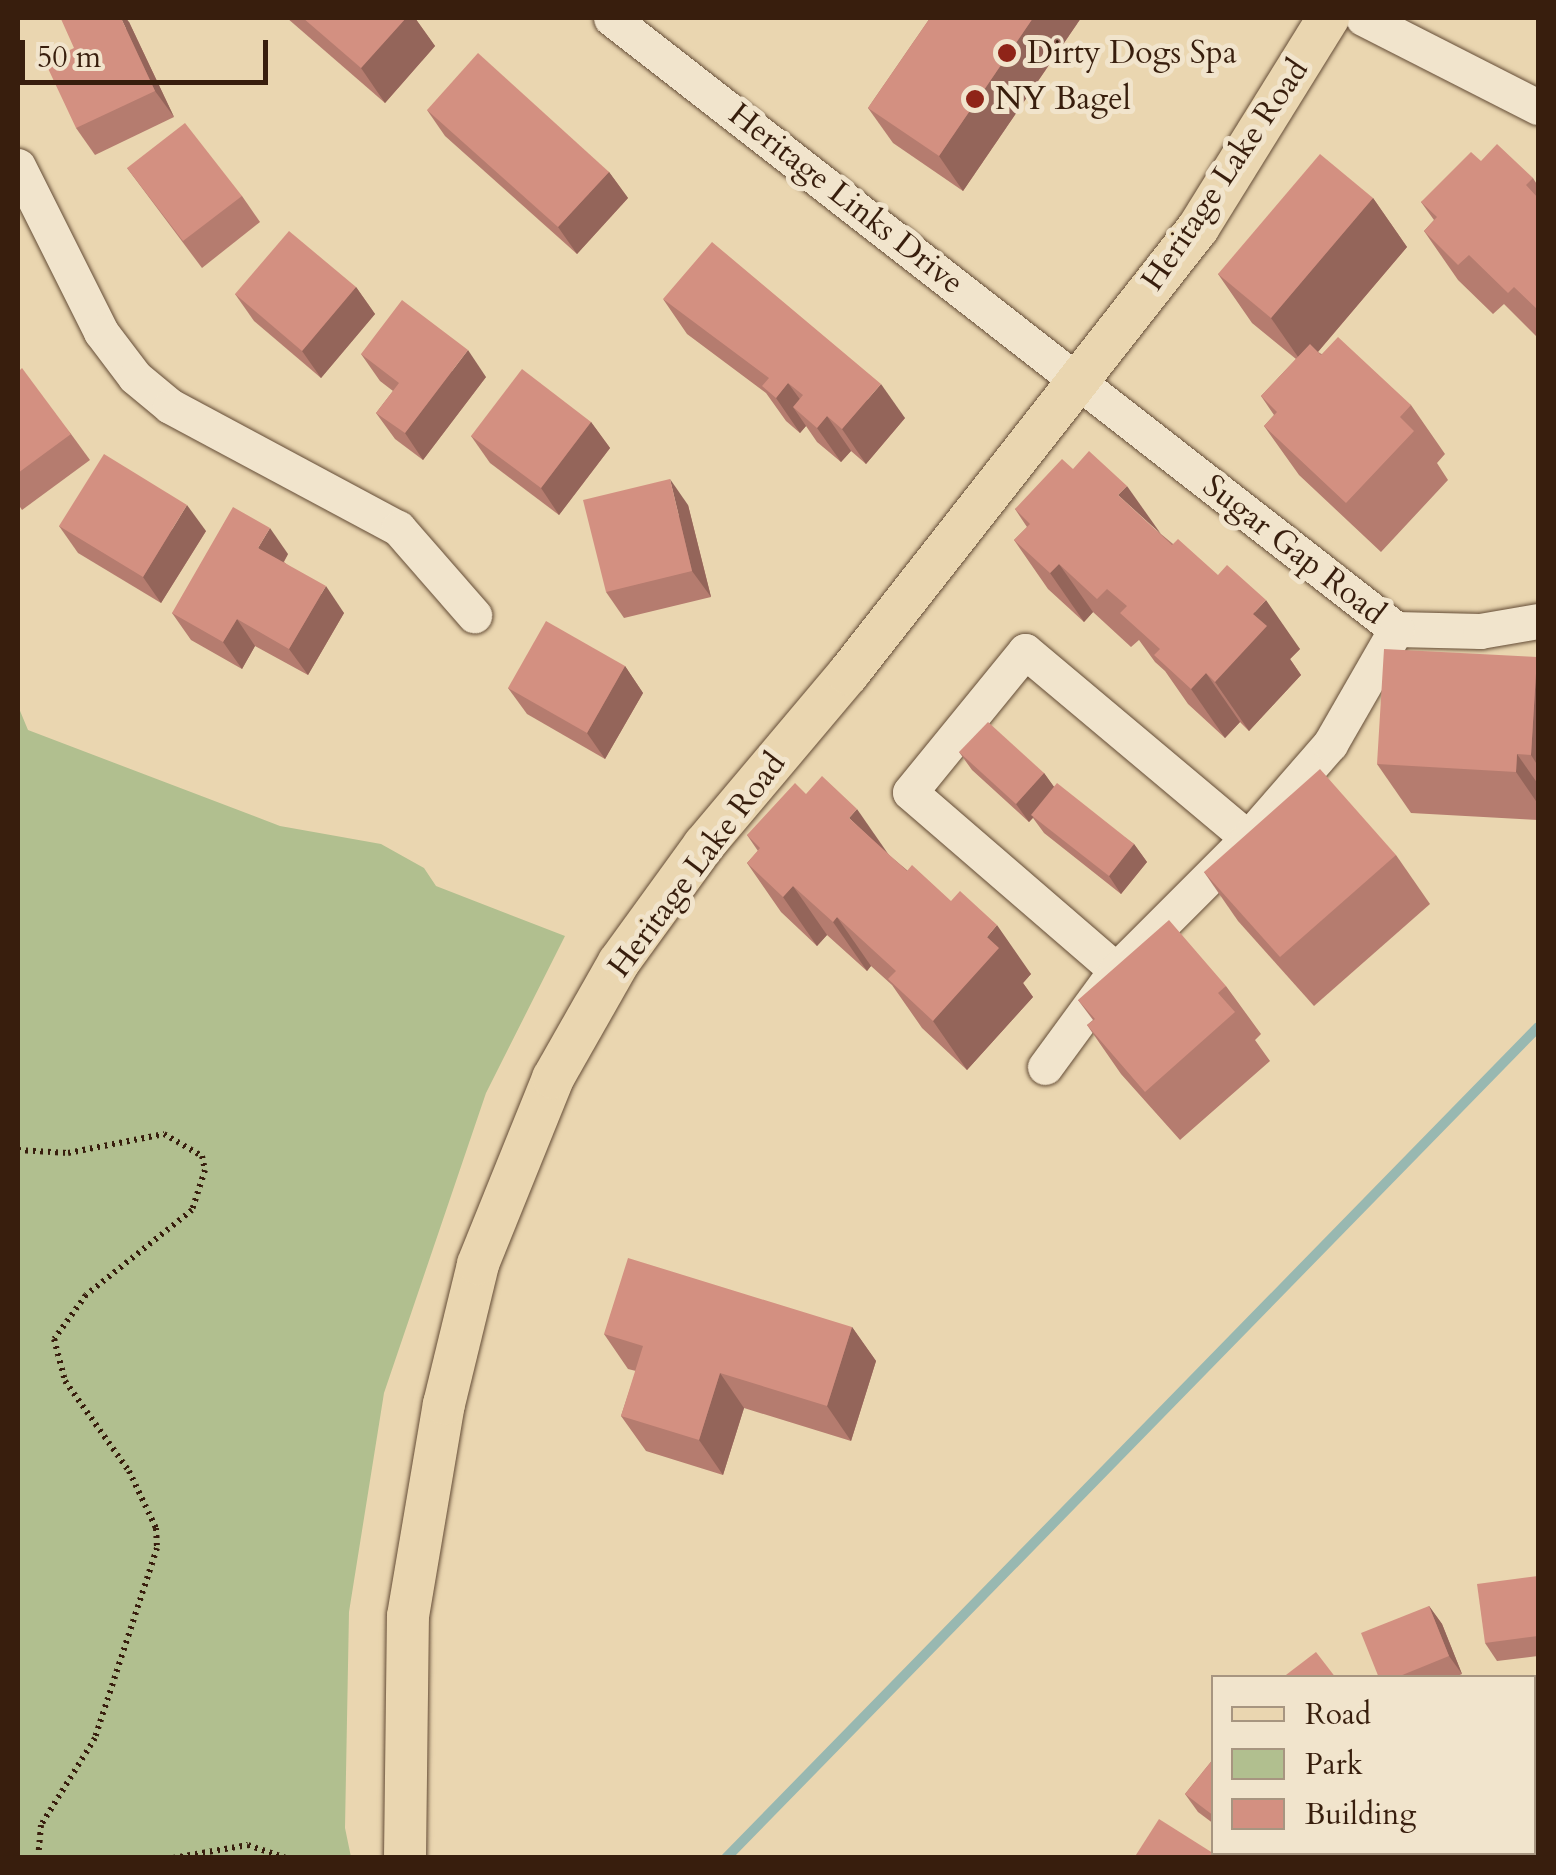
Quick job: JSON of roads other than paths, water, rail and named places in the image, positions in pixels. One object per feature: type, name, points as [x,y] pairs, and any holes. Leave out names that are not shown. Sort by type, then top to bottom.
[{"type":"main road","name":"Heritage Lake Road","points":[[405,1858],[402,1709],[422,1519],[478,1264],[539,1108],[619,962],[704,844],[1080,380],[1198,228],[1328,18]]},
{"type":"street","name":"Heritage Links Drive","points":[[611,18],[1080,380]]},
{"type":"street","points":[[1363,18],[1538,108]]},
{"type":"street","points":[[18,166],[100,332],[135,377],[170,406],[398,528],[474,614]]},
{"type":"street","name":"Sugar Gap Road","points":[[1080,380],[1396,629],[1480,631],[1538,621]]},
{"type":"street","points":[[1045,1067],[1116,970],[1248,838],[1330,744],[1396,629]]},
{"type":"street","points":[[1116,970],[910,792],[1025,651],[1248,838]]},
{"type":"waterway","points":[[726,1858],[1538,1027]]},
{"type":"place","name":"Dirty Dogs Spa","points":[[1007,53]]},
{"type":"place","name":"NY Bagel","points":[[975,99]]}]
